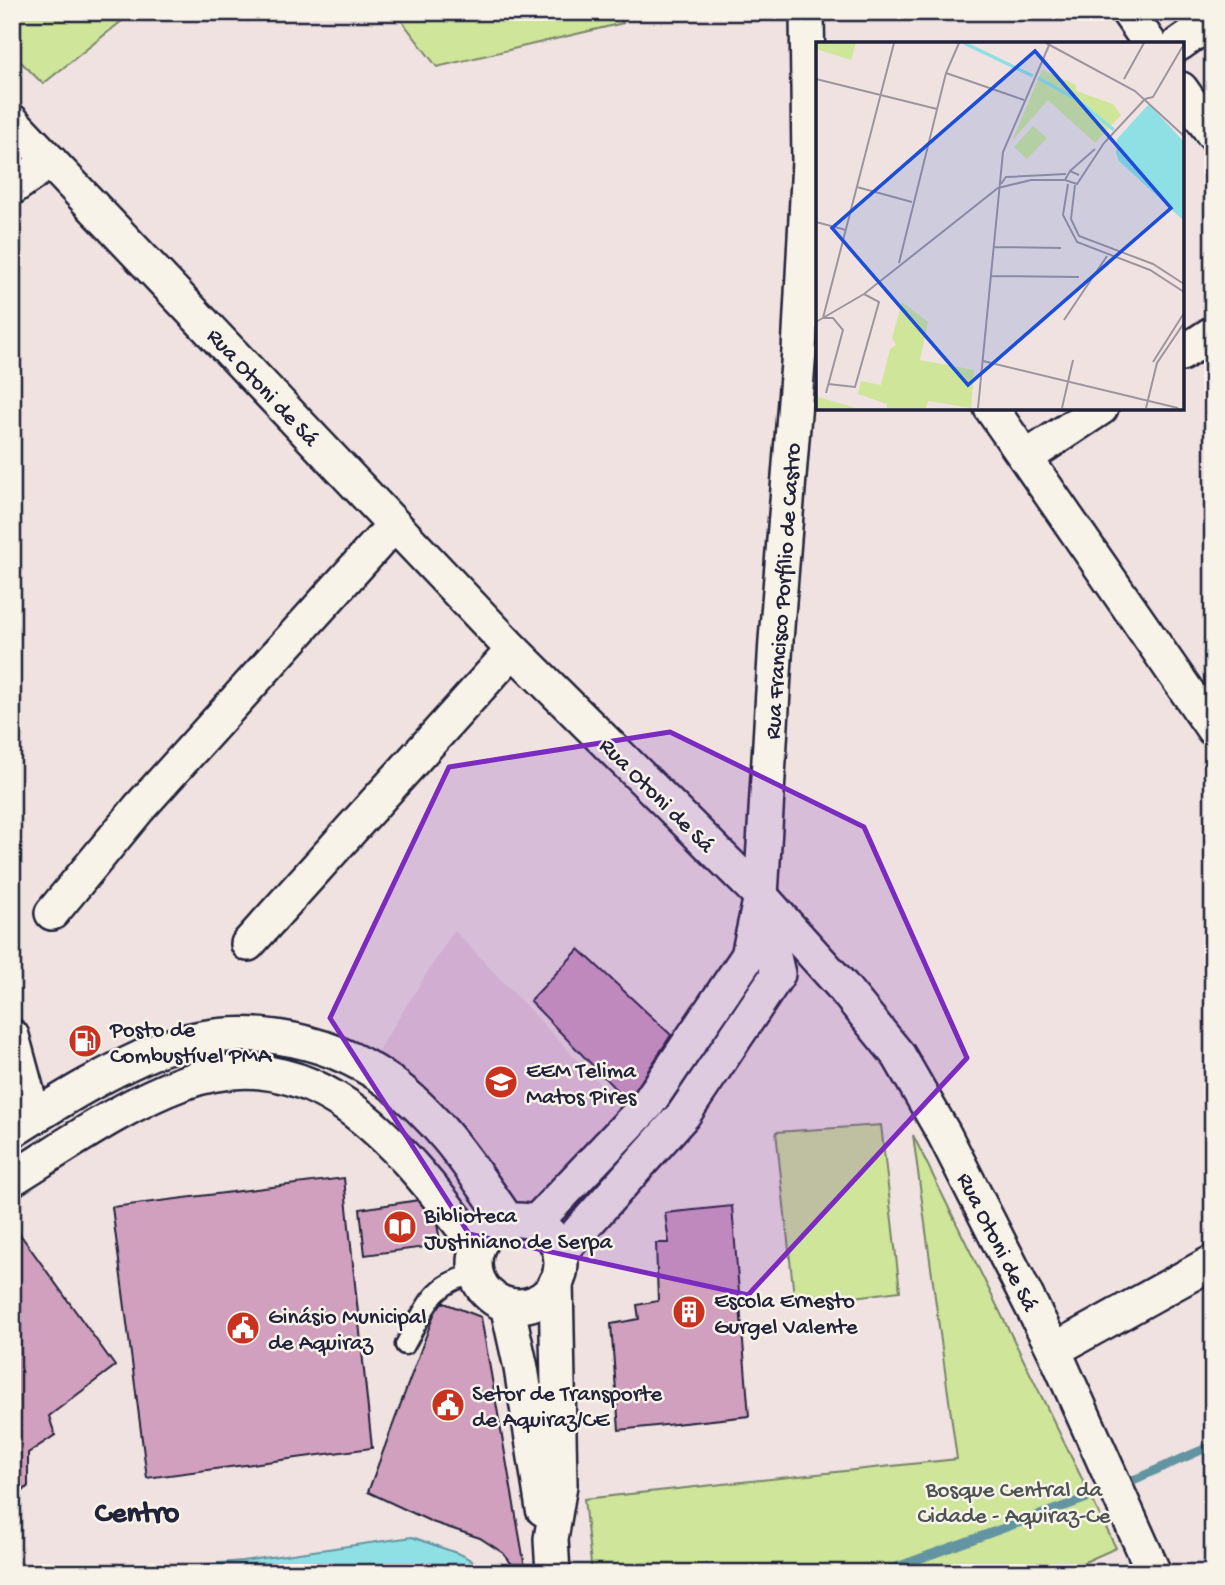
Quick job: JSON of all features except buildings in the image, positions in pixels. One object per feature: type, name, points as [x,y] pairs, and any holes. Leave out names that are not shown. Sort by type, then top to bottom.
[{"type":"street","name":"Rua Francisco Porfílio de Castro","points":[[761,896],[776,640],[813,166],[807,12]]},
{"type":"street","points":[[1128,12],[1149,42]]},
{"type":"street","points":[[1182,42],[1213,20]]},
{"type":"street","points":[[1183,92],[1213,134]]},
{"type":"street","name":"Rua Otoni de Sá","points":[[12,121],[513,650],[761,896],[842,986],[899,1056],[944,1134],[1054,1350],[1154,1573]]},
{"type":"street","points":[[12,188],[50,161]]},
{"type":"street","points":[[1183,353],[1213,333]]},
{"type":"street","points":[[992,410],[1213,729]]},
{"type":"street","points":[[1027,457],[1098,410]]},
{"type":"street","points":[[52,913],[139,808],[394,525]]},
{"type":"street","points":[[248,944],[513,650]]},
{"type":"street","points":[[477,1261],[495,1227],[522,1222],[617,1138],[671,1073],[748,956],[761,896]]},
{"type":"street","points":[[12,1179],[114,1116],[182,1083],[235,1071],[282,1076],[338,1097],[371,1122],[421,1174],[477,1261],[483,1288],[493,1299],[507,1305],[521,1306],[536,1302],[558,1268],[684,1114],[778,974],[761,896]]},
{"type":"street","points":[[12,1036],[23,1124],[106,1076],[161,1049],[215,1035],[254,1034],[306,1043],[361,1065],[389,1082],[439,1128],[522,1222],[555,1241],[558,1268],[560,1485],[551,1539],[553,1573]]},
{"type":"street","points":[[1054,1350],[1213,1262]]},
{"type":"street","points":[[507,1305],[521,1368],[545,1523],[551,1539]]},
{"type":"lane","points":[[405,1345],[444,1284],[477,1261]]},
{"type":"highlighted area","points":[[670,732],[864,827],[967,1058],[748,1295],[469,1234],[330,1018],[449,767]]},
{"type":"shaded area","name":"EEM Telima Matos Pires","points":[[454,930],[623,1108],[536,1202],[513,1200],[374,1057]]},
{"type":"green space","points":[[12,12],[133,12],[43,84],[12,53]]},
{"type":"green space","points":[[395,12],[615,12],[623,23],[437,67]]},
{"type":"green space","points":[[881,1125],[900,1291],[795,1305],[776,1132]]},
{"type":"green space","name":"Bosque Central da Cidade - Aquiraz-Ce","points":[[913,1135],[1116,1548],[1060,1573],[592,1573],[584,1499],[957,1459]]},
{"type":"water","points":[[412,1537],[462,1555],[492,1573],[113,1573],[242,1561]]},
{"type":"waterway","points":[[1122,1485],[1213,1445]]},
{"type":"waterway","points":[[880,1573],[1109,1490]]},
{"type":"place","name":"Posto de Combustível PMA","points":[[85,1041]]},
{"type":"place","name":"EEM Telima Matos Pires","points":[[501,1082]]},
{"type":"place","name":"Biblioteca Justiniano de Serpa","points":[[400,1227]]},
{"type":"place","name":"Escola Ernesto Gurgel Valente","points":[[689,1312]]},
{"type":"place","name":"Ginásio Municipal de Aquiraz","points":[[243,1328]]},
{"type":"place","name":"Setor de Transporte de Aquiraz/CE","points":[[448,1405]]},
{"type":"district","name":"Centro","points":[[137,1511]]}]
